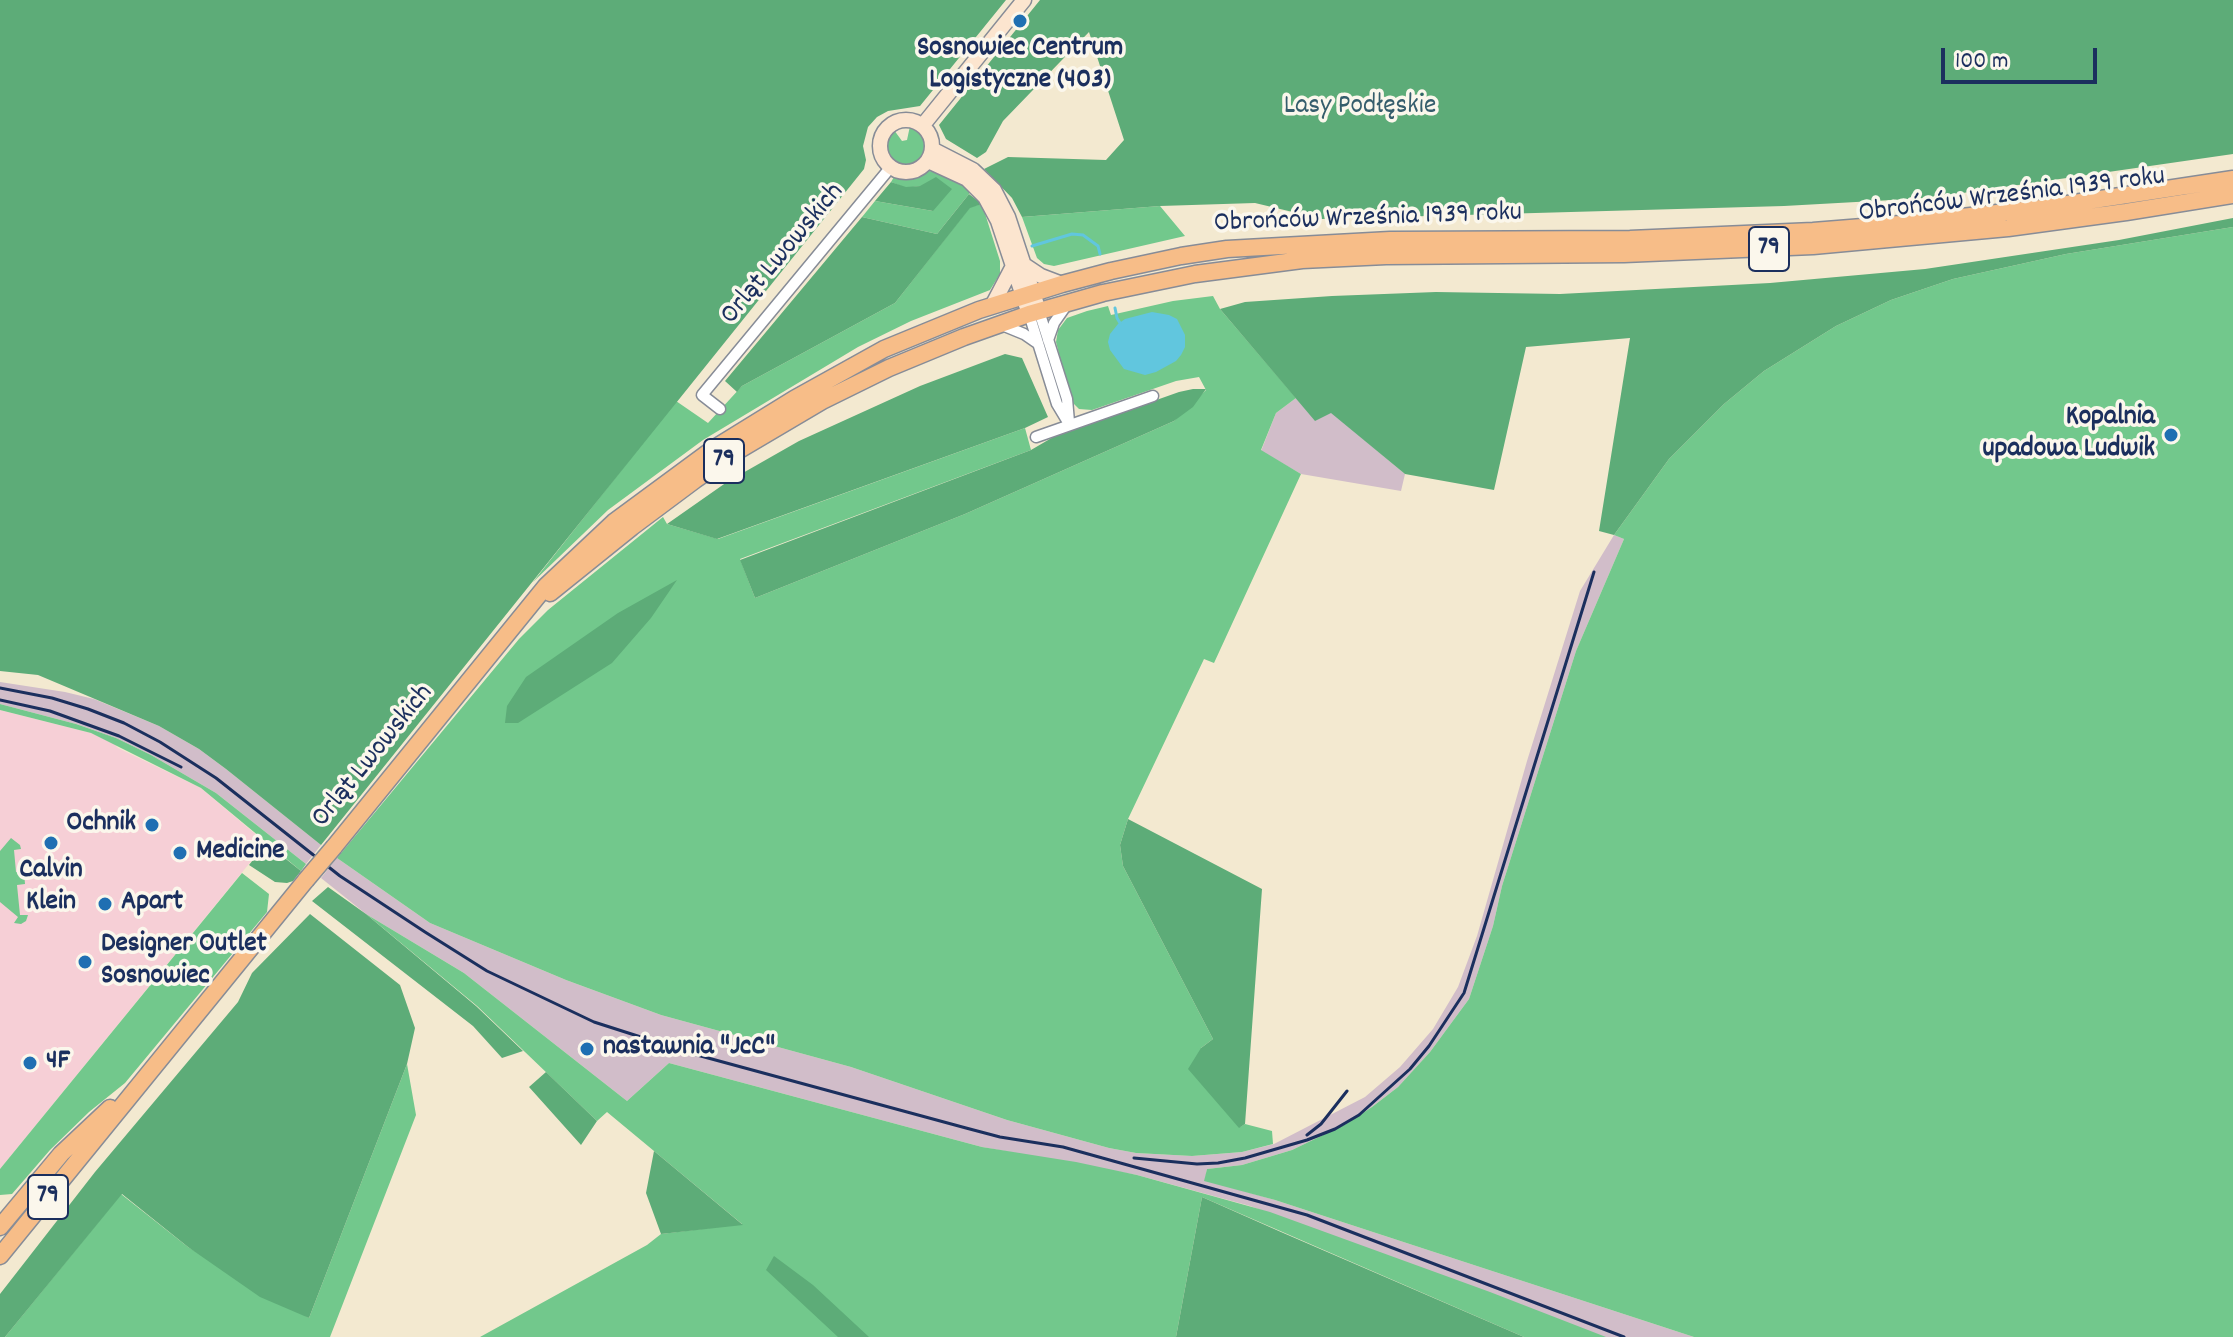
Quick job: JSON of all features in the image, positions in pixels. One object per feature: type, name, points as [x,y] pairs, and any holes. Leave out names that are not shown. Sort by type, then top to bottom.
[{"type":"main road","name":"Obrońców Września 1939 roku","points":[[514,626],[546,586],[590,542],[644,498],[713,449],[884,349],[992,306],[1062,284],[1146,263],[1227,249],[1390,240],[1630,239],[1813,231],[2041,208],[2233,179]]},
{"type":"main road","name":"Obrońców Września 1939 roku","points":[[514,626],[632,527],[739,450],[853,385],[938,347],[1069,302],[1195,274],[1302,260],[1386,256],[1624,254],[1813,246],[2023,226],[2233,195]]},
{"type":"main road","name":"Orląt Lwowskich","points":[[0,1256],[514,626]]},
{"type":"main road","name":"Orląt Lwowskich","points":[[0,1227],[61,1154],[152,1068]]},
{"type":"street","points":[[923,125],[1024,0]]},
{"type":"street","points":[[903,120],[923,125],[931,136],[930,155],[915,171],[898,172],[890,168],[880,150],[885,130],[903,120]]},
{"type":"street","points":[[930,155],[967,179],[985,197],[998,221],[1018,265],[1043,342],[1067,399],[1069,424]]},
{"type":"street","name":"Orląt Lwowskich","points":[[720,409],[702,395],[890,168]]},
{"type":"street","points":[[1018,265],[1062,284]]},
{"type":"street","points":[[992,306],[1018,265]]},
{"type":"street","points":[[1043,342],[1069,302]]},
{"type":"street","points":[[1000,324],[1043,342]]},
{"type":"street","points":[[1036,437],[1153,396]]},
{"type":"shaded area","points":[[1296,398],[1315,420],[1331,412],[1405,474],[1401,491],[1301,474],[1261,451],[1276,413]]},
{"type":"shaded area","points":[[1614,535],[1624,539],[1576,651],[1469,999],[1430,1052],[1398,1087],[1372,1107],[1346,1124],[1292,1150],[1242,1165],[1207,1169],[1205,1180],[1694,1337],[1603,1337],[1250,1206],[1137,1175],[982,1147],[669,1063],[627,1101],[464,973],[366,914],[321,878],[337,858],[430,923],[566,980],[661,1015],[851,1067],[1007,1120],[1136,1153],[1192,1156],[1242,1152],[1274,1144],[1365,1097],[1400,1067],[1433,1029],[1458,987],[1477,936],[1580,591]]},
{"type":"shaded area","points":[[0,682],[94,699],[159,726],[199,749],[321,845],[306,864],[216,793],[151,755],[76,724],[0,704]]},
{"type":"shaded area","points":[[0,710],[91,733],[113,743],[201,788],[266,843],[0,1169]]},
{"type":"green space","points":[[0,0],[1006,0],[920,106],[888,111],[868,127],[863,146],[864,169],[321,845],[199,749],[159,726],[38,675],[0,671]]},
{"type":"green space","name":"Lasy Podłęskie","points":[[1040,0],[2233,0],[2233,154],[1928,198],[1784,206],[1322,219],[1255,203],[1160,206],[1022,217],[1012,198],[984,169],[1008,157],[1106,160],[1124,140],[1089,32],[1003,121],[986,152],[977,158],[946,139],[939,125]]},
{"type":"green space","points":[[910,126],[923,135],[926,147],[921,159],[903,165],[888,154],[887,141],[894,130],[902,141],[907,140]]},
{"type":"green space","points":[[929,171],[938,172],[971,188],[937,234],[862,217],[875,201],[933,211],[920,186],[906,188],[891,182],[894,177],[913,178]]},
{"type":"green space","points":[[936,177],[952,189],[933,211],[875,201],[891,182],[906,187],[920,186]]},
{"type":"green space","points":[[969,194],[982,204],[970,208],[895,303],[742,386],[737,392],[725,381],[862,217],[937,234]]},
{"type":"green space","points":[[982,204],[1000,261],[1000,274],[990,290],[911,321],[858,347],[703,440],[608,510],[533,582],[676,401],[708,423],[742,386],[895,303],[970,207]]},
{"type":"green space","points":[[1160,206],[1185,236],[1054,266],[1044,264],[1037,258],[1022,217]]},
{"type":"green space","points":[[2233,218],[2233,227],[2066,254],[1953,279],[1891,300],[1836,326],[1764,371],[1724,404],[1669,459],[1614,535],[1599,531],[1630,338],[1526,347],[1494,490],[1405,474],[1331,413],[1315,421],[1220,309],[1245,302],[1332,296],[1436,292],[1560,294],[1770,283],[1925,269],[2119,240]]},
{"type":"green space","points":[[2233,227],[2233,1337],[1694,1337],[1275,1200],[1204,1181],[1207,1169],[1242,1165],[1292,1150],[1346,1124],[1372,1107],[1398,1087],[1430,1052],[1469,999],[1576,651],[1624,539],[1614,535],[1669,459],[1724,404],[1764,371],[1836,326],[1891,300],[1953,279],[2066,254]]},
{"type":"green space","points":[[1213,296],[1220,309],[1296,398],[1276,413],[1261,450],[1301,474],[1214,663],[1204,659],[1128,819],[1120,845],[1123,866],[1213,1039],[1201,1048],[1240,1127],[1245,1124],[1272,1131],[1273,1144],[1242,1152],[1192,1156],[1109,1148],[1007,1120],[851,1067],[661,1015],[566,980],[430,923],[337,858],[519,639],[548,610],[663,517],[667,524],[718,539],[1025,428],[1031,450],[740,559],[755,598],[965,514],[1174,421],[1206,390],[1199,377],[1176,381],[1092,410],[1079,409],[1071,401],[1056,342],[1058,330],[1067,318],[1108,306],[1111,315],[1173,301]]},
{"type":"green space","points":[[1005,354],[1022,358],[1048,417],[717,539],[667,524],[727,482],[799,441],[920,386]]},
{"type":"green space","points":[[1193,389],[1206,389],[1193,407],[1174,421],[965,514],[755,598],[740,560],[1031,450],[1055,436]]},
{"type":"green space","points":[[677,580],[651,618],[612,663],[518,723],[505,723],[507,706],[526,677],[618,613]]},
{"type":"green space","points":[[0,704],[76,724],[151,755],[216,793],[306,864],[301,871],[201,788],[91,733],[0,710]]},
{"type":"green space","points":[[1128,819],[1262,889],[1245,1124],[1239,1128],[1188,1069],[1201,1048],[1213,1039],[1123,866],[1120,845]]},
{"type":"green space","points":[[11,838],[21,849],[14,850],[16,872],[24,872],[25,884],[17,885],[20,915],[28,915],[21,924],[14,923],[18,917],[0,902],[0,851]]},
{"type":"green space","points":[[266,843],[301,871],[293,881],[275,882],[249,865]]},
{"type":"green space","points":[[242,873],[269,894],[267,912],[125,1083],[50,1150],[12,1194],[0,1195],[0,1169]]},
{"type":"green space","points":[[328,887],[366,914],[476,1006],[523,1051],[502,1058],[473,1026],[312,901]]},
{"type":"green space","points":[[310,914],[400,985],[415,1028],[407,1064],[309,1318],[260,1297],[188,1247],[122,1194],[5,1337],[0,1337],[0,1294],[95,1172],[238,1002],[252,973]]},
{"type":"green space","points":[[366,914],[464,973],[627,1101],[669,1063],[982,1147],[1137,1175],[1270,1212],[1606,1337],[1524,1337],[1202,1197],[1176,1337],[480,1337],[647,1245],[661,1234],[742,1224],[607,1112],[597,1121],[477,1006]]},
{"type":"green space","points":[[407,1064],[416,1115],[330,1337],[5,1337],[121,1194],[188,1247],[309,1318]]},
{"type":"green space","points":[[546,1072],[597,1121],[581,1145],[529,1087]]},
{"type":"green space","points":[[654,1151],[743,1225],[661,1234],[646,1193]]},
{"type":"green space","points":[[1202,1197],[1281,1232],[1524,1337],[1176,1337]]},
{"type":"green space","points":[[774,1256],[813,1285],[869,1337],[838,1337],[766,1270]]},
{"type":"water","points":[[1152,312],[1177,319],[1185,335],[1185,347],[1176,361],[1156,372],[1145,375],[1124,369],[1110,350],[1110,334],[1125,319]]},
{"type":"waterway","points":[[1032,246],[1072,234],[1083,235],[1098,246],[1100,254]]},
{"type":"waterway","points":[[1115,308],[1120,323]]},
{"type":"railway","points":[[1134,1158],[1218,1163],[1307,1140],[1359,1115],[1410,1069],[1429,1046],[1464,993],[1594,572]]},
{"type":"railway","points":[[0,688],[88,709],[160,742],[216,778],[340,876],[425,932],[487,971],[594,1022],[697,1055],[966,1128],[1063,1147],[1307,1215],[1624,1337]]},
{"type":"railway","points":[[0,700],[50,711],[119,736],[181,767]]},
{"type":"railway","points":[[1307,1135],[1321,1124],[1347,1091]]},
{"type":"place","name":"Sosnowiec Centrum Logistyczne (403)","points":[[1020,21]]},
{"type":"place","name":"Kopalnia upadowa Ludwik","points":[[2171,435]]},
{"type":"place","name":"Ochnik","points":[[152,825]]},
{"type":"place","name":"Calvin Klein","points":[[51,843]]},
{"type":"place","name":"Medicine","points":[[180,853]]},
{"type":"place","name":"Apart","points":[[105,904]]},
{"type":"place","name":"Designer Outlet Sosnowiec","points":[[85,962]]},
{"type":"place","name":"nastawnia \"JcC\"","points":[[587,1049]]},
{"type":"place","name":"4F","points":[[30,1063]]}]
